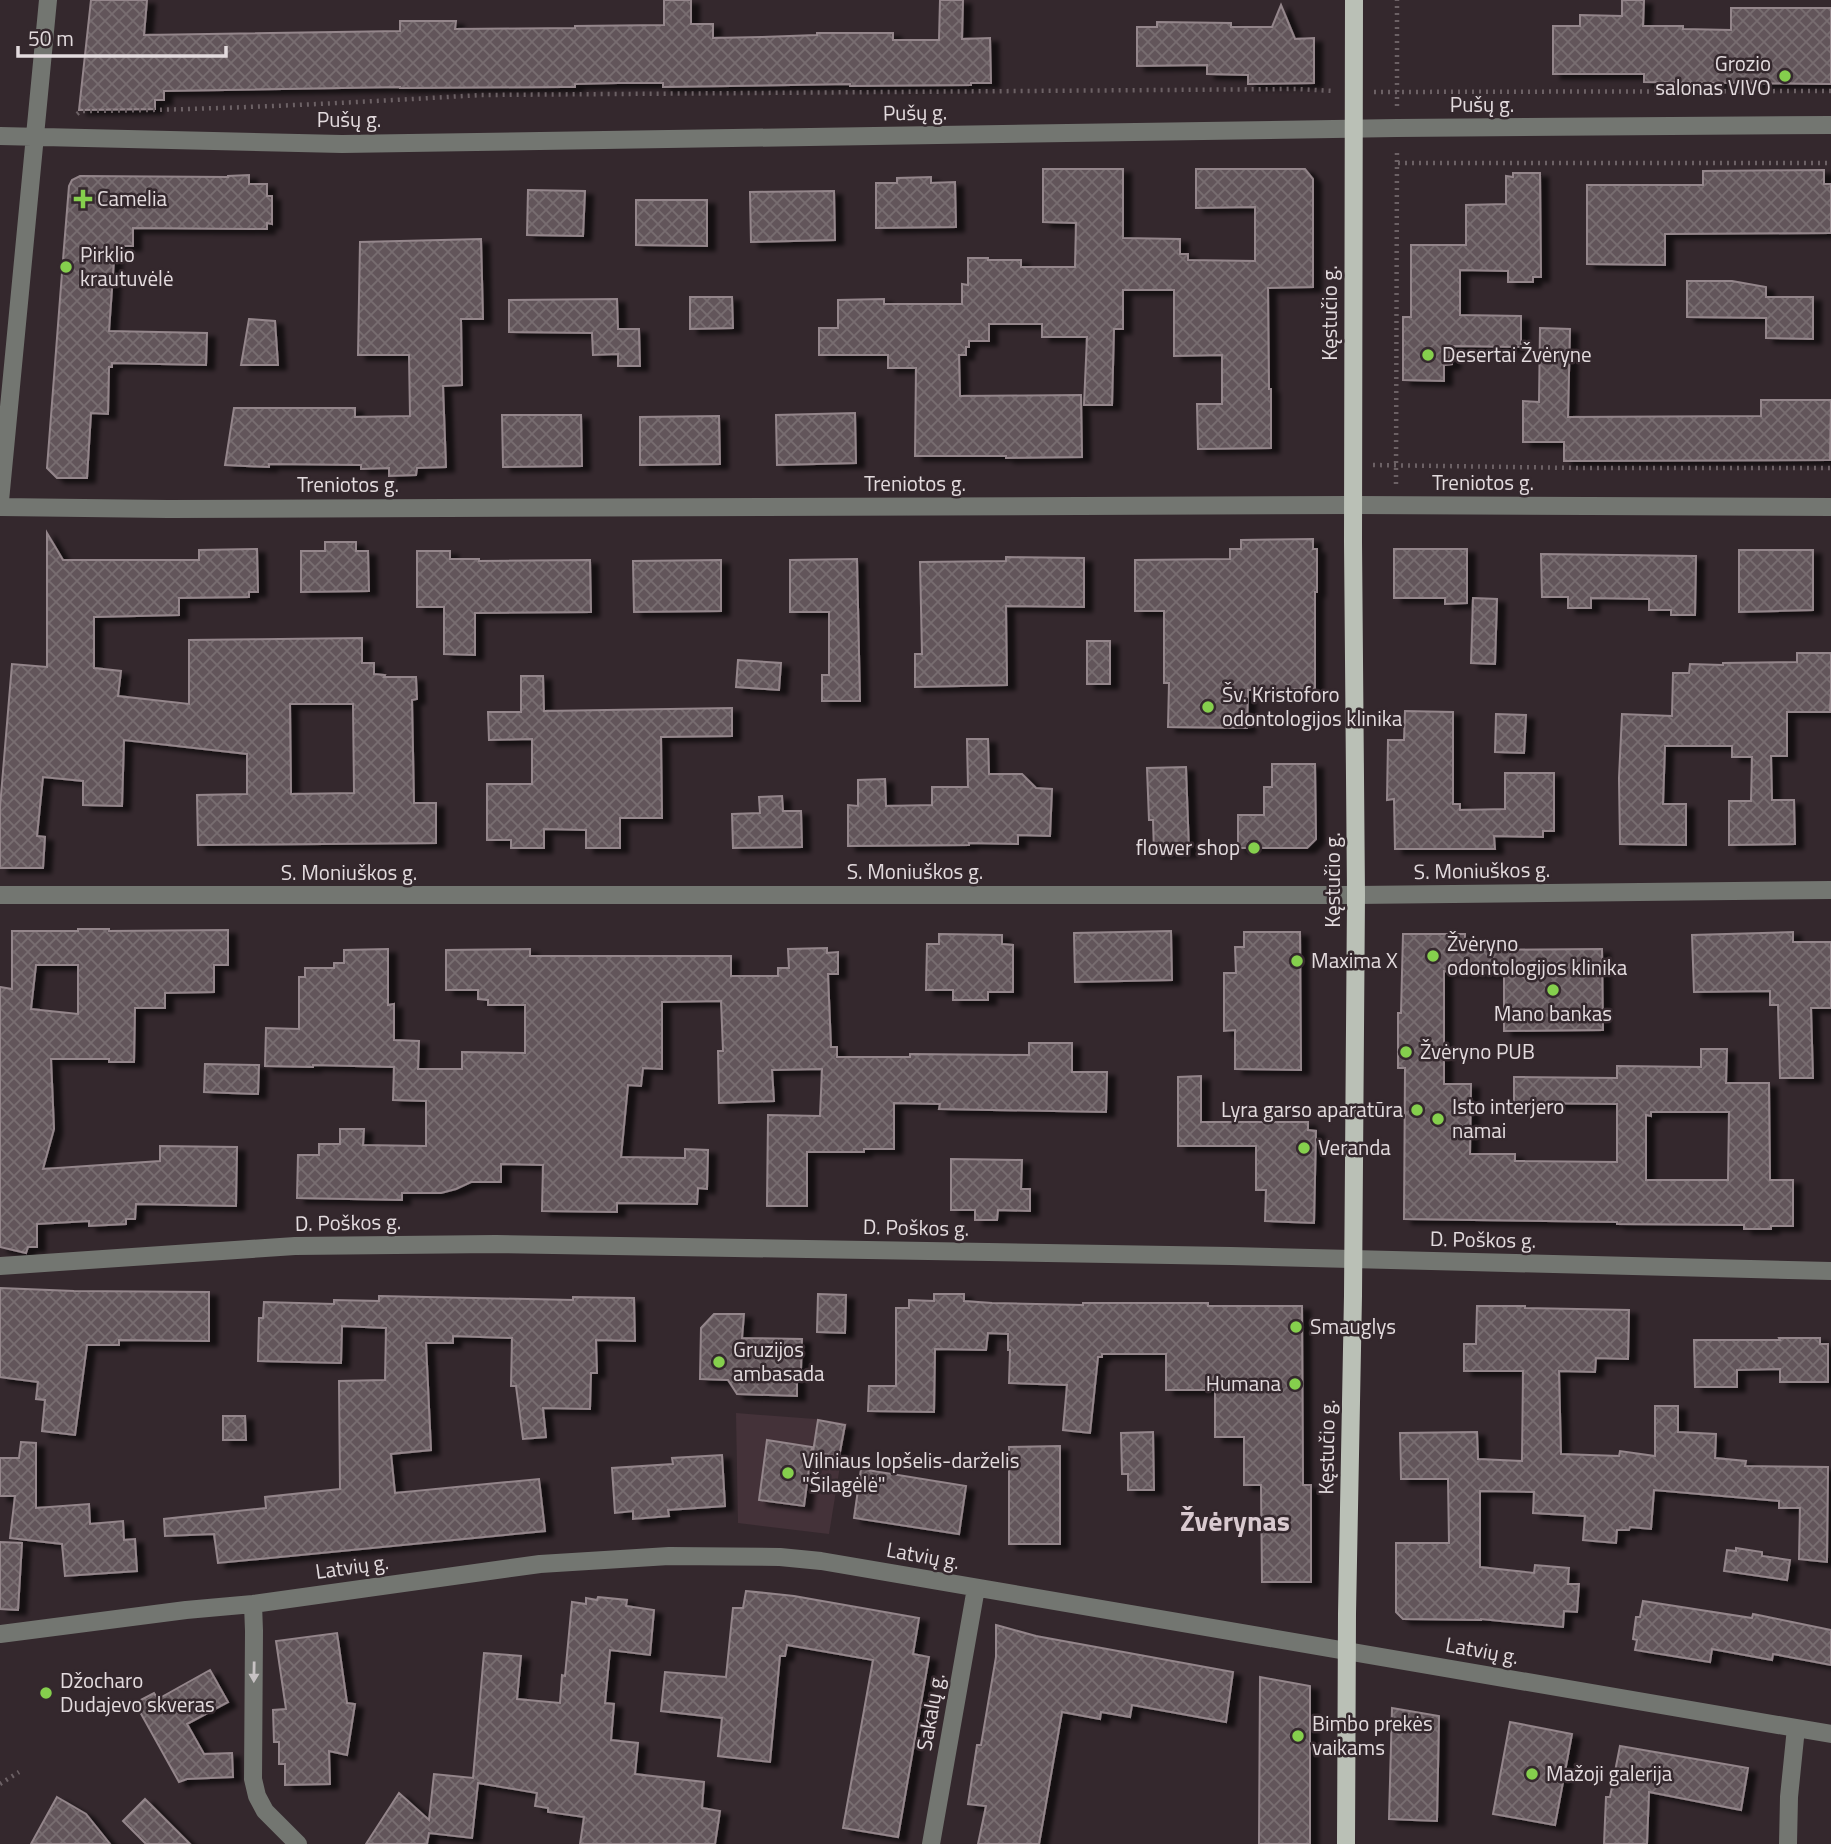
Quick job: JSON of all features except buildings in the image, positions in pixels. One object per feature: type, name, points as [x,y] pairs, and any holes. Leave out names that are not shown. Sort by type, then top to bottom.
[{"type":"main road","name":"Kęstučio g.","points":[[1346,1844],[1356,895],[1353,505],[1354,0]]},
{"type":"street","points":[[0,501],[48,0]]},
{"type":"street","name":"Pušų g.","points":[[0,136],[342,144],[1397,128],[1831,125]]},
{"type":"street","name":"Treniotos g.","points":[[0,507],[1831,507]]},
{"type":"street","name":"S. Moniuškos g.","points":[[0,895],[1356,895],[1831,890]]},
{"type":"street","name":"D. Poškos g.","points":[[0,1266],[295,1246],[496,1244],[1354,1259],[1831,1271]]},
{"type":"street","name":"Latvių g.","points":[[0,1634],[253,1604],[540,1564],[669,1556],[780,1557],[821,1561],[1831,1734]]},
{"type":"street","name":"Sakalų g.","points":[[931,1844],[976,1588]]},
{"type":"street","points":[[253,1604],[253,1779],[257,1797],[265,1811],[298,1844]]},
{"type":"street","points":[[1788,1844],[1789,1797],[1796,1728]]},
{"type":"path","points":[[1396,506],[1397,0]]},
{"type":"path","points":[[70,118],[81,111],[149,111],[481,95],[1283,89],[1353,92],[1831,91]]},
{"type":"path","points":[[1398,163],[1831,163]]},
{"type":"path","points":[[1353,464],[1580,468],[1831,468]]},
{"type":"path","points":[[0,1784],[19,1772]]},
{"type":"shaded area","name":"Vilniaus lopšelis-darželis \"Šilagėlė\"","points":[[736,1413],[847,1423],[829,1534],[738,1523]]},
{"type":"place","name":"Grozio salonas VIVO","points":[[1785,76]]},
{"type":"place","name":"Camelia","points":[[83,199]]},
{"type":"place","name":"Pirklio krautuvėlė","points":[[66,267]]},
{"type":"place","name":"Desertai Žvėryne","points":[[1428,355]]},
{"type":"place","name":"Šv. Kristoforo odontologijos klinika","points":[[1208,707]]},
{"type":"place","name":"flower shop","points":[[1254,848]]},
{"type":"place","name":"Žvėryno odontologijos klinika","points":[[1433,956]]},
{"type":"place","name":"Maxima X","points":[[1297,961]]},
{"type":"place","name":"Mano bankas","points":[[1553,990]]},
{"type":"place","name":"Žvėryno PUB","points":[[1406,1052]]},
{"type":"place","name":"Lyra garso aparatūra","points":[[1417,1110]]},
{"type":"place","name":"Isto interjero namai","points":[[1438,1119]]},
{"type":"place","name":"Veranda","points":[[1304,1148]]},
{"type":"place","name":"Smauglys","points":[[1296,1327]]},
{"type":"place","name":"Gruzijos ambasada","points":[[719,1362]]},
{"type":"place","name":"Humana","points":[[1295,1384]]},
{"type":"place","name":"Vilniaus lopšelis-darželis \"Šilagėlė\"","points":[[788,1473]]},
{"type":"place","name":"Džocharo Dudajevo skveras","points":[[46,1693]]},
{"type":"place","name":"Bimbo prekės vaikams","points":[[1298,1736]]},
{"type":"place","name":"Mažoji galerija","points":[[1532,1774]]},
{"type":"district","name":"Žvėrynas","points":[[1235,1521]]}]
